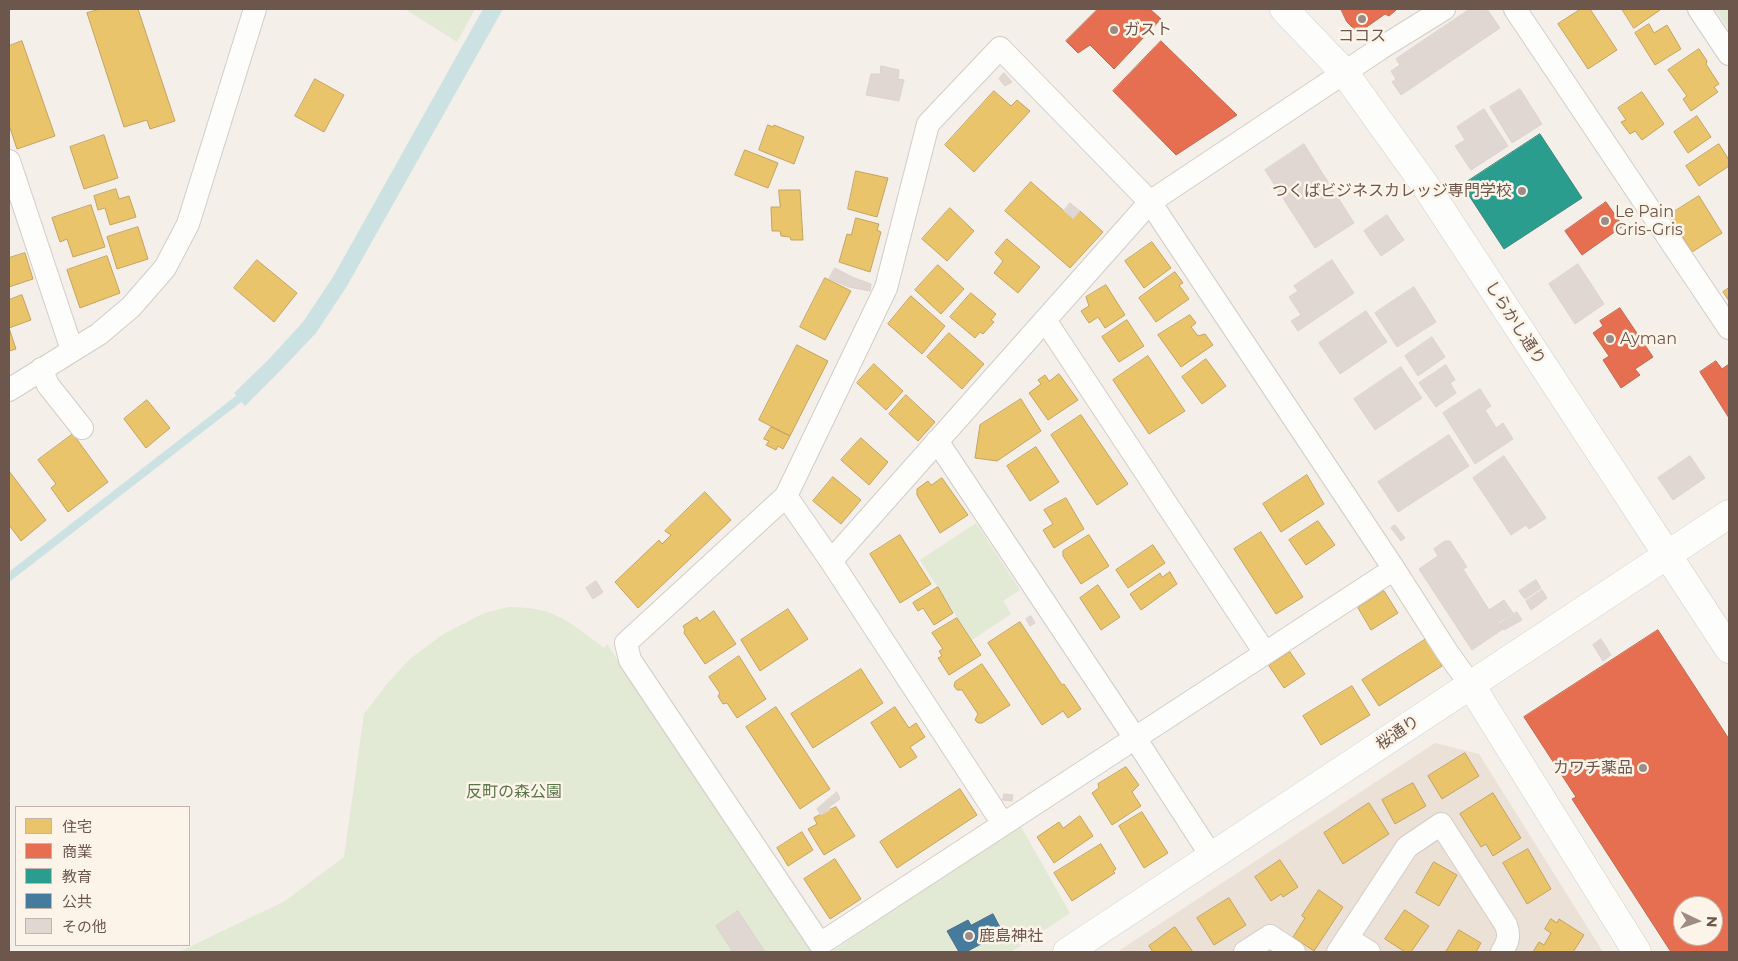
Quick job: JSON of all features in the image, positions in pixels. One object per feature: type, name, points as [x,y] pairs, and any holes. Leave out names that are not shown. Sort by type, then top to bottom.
[{"type":"street","points":[[9,390],[99,334],[131,307],[165,268],[188,224],[255,9]]},
{"type":"street","name":"しらかし通り","points":[[1284,9],[1344,72],[1425,185],[1729,650]]},
{"type":"street","points":[[831,560],[1150,202],[1344,72],[1444,9]]},
{"type":"street","points":[[1515,9],[1729,328]]},
{"type":"street","points":[[1699,9],[1729,54]]},
{"type":"street","points":[[1394,569],[820,944],[630,660],[626,643],[786,496],[886,288],[928,124],[1000,48],[1150,202],[1394,569],[1447,652],[1470,684],[1636,952]]},
{"type":"street","points":[[9,162],[72,350]]},
{"type":"street","points":[[1045,320],[1264,653]]},
{"type":"street","points":[[41,369],[48,385],[82,428]]},
{"type":"street","points":[[937,441],[1212,857]]},
{"type":"street","points":[[786,496],[831,560],[1003,824]]},
{"type":"street","name":"桜通り","points":[[1067,952],[1729,514]]},
{"type":"street","points":[[1369,952],[1343,945],[1407,847],[1441,824],[1506,925],[1509,935],[1507,945],[1502,952]]},
{"type":"street","points":[[1245,952],[1270,936],[1294,952]]},
{"type":"shaded area","points":[[483,9],[503,9],[347,286],[316,333],[245,406],[234,393],[303,322],[333,277]]},
{"type":"shaded area","points":[[1435,743],[1479,754],[1603,952],[1117,952]]},
{"type":"green space","points":[[405,9],[475,9],[457,42]]},
{"type":"green space","points":[[1715,9],[1729,9],[1729,30]]},
{"type":"green space","points":[[976,523],[1020,590],[1003,601],[1011,614],[972,640],[920,560]]},
{"type":"green space","name":"反町の森公園","points":[[508,607],[550,613],[570,623],[604,648],[607,644],[811,952],[179,952],[285,901],[344,857],[364,714],[387,684],[410,659],[442,635],[482,614]]},
{"type":"green space","points":[[1020,825],[1070,913],[1011,952],[831,952]]},
{"type":"building: 住宅","points":[[101,9],[138,9],[175,121],[150,129],[147,120],[124,127],[87,13]]},
{"type":"building: 住宅","points":[[1581,9],[1590,9],[1617,50],[1588,69],[1558,24]]},
{"type":"building: 住宅","points":[[1622,9],[1659,9],[1660,10],[1634,28]]},
{"type":"building: 住宅","points":[[1649,24],[1654,33],[1667,25],[1681,49],[1655,65],[1635,33]]},
{"type":"building: 住宅","points":[[22,41],[55,136],[17,149],[9,125],[9,46]]},
{"type":"building: 住宅","points":[[1699,49],[1719,84],[1714,87],[1718,92],[1691,111],[1683,99],[1687,96],[1668,70]]},
{"type":"building: 住宅","points":[[315,79],[344,95],[324,132],[295,116]]},
{"type":"building: 住宅","points":[[994,91],[1011,106],[1017,100],[1030,111],[974,172],[945,145]]},
{"type":"building: 住宅","points":[[1642,92],[1664,124],[1642,140],[1635,131],[1630,134],[1621,122],[1626,120],[1618,108]]},
{"type":"building: 住宅","points":[[1697,116],[1711,137],[1688,153],[1674,132]]},
{"type":"building: 住宅","points":[[768,125],[773,127],[774,125],[804,137],[794,164],[759,150]]},
{"type":"building: 住宅","points":[[104,135],[118,178],[84,189],[70,147]]},
{"type":"building: 住宅","points":[[1719,144],[1729,160],[1729,166],[1699,186],[1686,166]]},
{"type":"building: 住宅","points":[[745,150],[778,163],[768,188],[735,175]]},
{"type":"building: 住宅","points":[[856,171],[888,178],[877,217],[848,209]]},
{"type":"building: 住宅","points":[[1031,182],[1073,219],[1080,211],[1103,232],[1070,268],[1005,211]]},
{"type":"building: 住宅","points":[[116,189],[119,199],[129,196],[136,217],[110,225],[105,208],[98,210],[94,196]]},
{"type":"building: 住宅","points":[[779,190],[800,190],[803,240],[791,240],[790,237],[781,236],[780,231],[772,231],[771,207],[780,207]]},
{"type":"building: 住宅","points":[[1699,196],[1722,233],[1692,252],[1669,215]]},
{"type":"building: 住宅","points":[[91,205],[105,247],[73,257],[67,239],[60,242],[52,218]]},
{"type":"building: 住宅","points":[[950,208],[974,231],[947,261],[922,239]]},
{"type":"building: 住宅","points":[[856,218],[879,224],[877,230],[881,232],[870,272],[839,262],[847,234],[851,235]]},
{"type":"building: 住宅","points":[[138,227],[148,259],[117,269],[107,237]]},
{"type":"building: 住宅","points":[[1007,239],[1040,267],[1018,293],[994,273],[1003,261],[995,253]]},
{"type":"building: 住宅","points":[[1152,242],[1171,268],[1144,288],[1125,261]]},
{"type":"building: 住宅","points":[[25,253],[33,279],[9,287],[9,258]]},
{"type":"building: 住宅","points":[[107,256],[120,293],[80,308],[67,270]]},
{"type":"building: 住宅","points":[[257,260],[297,293],[274,322],[234,288]]},
{"type":"building: 住宅","points":[[938,265],[964,289],[941,314],[915,290]]},
{"type":"building: 住宅","points":[[1175,272],[1183,283],[1179,285],[1189,299],[1156,322],[1139,298]]},
{"type":"building: 住宅","points":[[825,278],[851,291],[825,340],[800,327]]},
{"type":"building: 住宅","points":[[1106,285],[1125,315],[1105,328],[1098,317],[1089,323],[1081,311],[1089,306],[1086,297]]},
{"type":"building: 住宅","points":[[1729,288],[1729,301],[1723,292]]},
{"type":"building: 住宅","points":[[971,293],[996,314],[991,320],[994,322],[983,334],[980,332],[975,338],[950,317]]},
{"type":"building: 住宅","points":[[22,295],[31,320],[9,328],[9,300]]},
{"type":"building: 住宅","points":[[911,296],[945,326],[922,354],[888,324]]},
{"type":"building: 住宅","points":[[1190,315],[1196,323],[1191,327],[1198,336],[1205,334],[1213,345],[1181,367],[1158,335]]},
{"type":"building: 住宅","points":[[1127,320],[1144,346],[1119,362],[1102,337]]},
{"type":"building: 住宅","points":[[9,328],[16,349],[9,351]]},
{"type":"building: 住宅","points":[[949,333],[984,364],[962,389],[927,357]]},
{"type":"building: 住宅","points":[[797,345],[828,361],[790,436],[759,420]]},
{"type":"building: 住宅","points":[[1148,356],[1185,411],[1149,434],[1113,380]]},
{"type":"building: 住宅","points":[[1206,359],[1226,386],[1202,404],[1182,377]]},
{"type":"building: 住宅","points":[[874,364],[903,391],[886,410],[857,383]]},
{"type":"building: 住宅","points":[[1059,374],[1078,400],[1048,420],[1029,393],[1041,384],[1038,380],[1045,375],[1049,381]]},
{"type":"building: 住宅","points":[[906,395],[935,422],[918,441],[889,414]]},
{"type":"building: 住宅","points":[[1021,399],[1041,431],[997,461],[975,458],[980,425]]},
{"type":"building: 住宅","points":[[147,400],[170,428],[146,448],[124,419]]},
{"type":"building: 住宅","points":[[1081,415],[1128,484],[1097,505],[1051,435]]},
{"type":"building: 住宅","points":[[771,427],[790,436],[783,449],[778,446],[776,450],[766,445],[769,441],[764,439]]},
{"type":"building: 住宅","points":[[73,434],[108,482],[68,512],[51,488],[56,484],[38,460]]},
{"type":"building: 住宅","points":[[861,438],[888,462],[869,485],[841,460]]},
{"type":"building: 住宅","points":[[1036,447],[1059,482],[1030,501],[1007,466]]},
{"type":"building: 住宅","points":[[9,471],[46,520],[21,541],[9,525]]},
{"type":"building: 住宅","points":[[1307,475],[1324,504],[1281,532],[1263,504]]},
{"type":"building: 住宅","points":[[833,477],[861,500],[841,524],[813,501]]},
{"type":"building: 住宅","points":[[942,478],[968,515],[940,533],[917,495],[917,489],[928,481],[931,485]]},
{"type":"building: 住宅","points":[[705,492],[731,520],[638,608],[615,582],[659,540],[662,544],[671,535],[665,531]]},
{"type":"building: 住宅","points":[[1066,498],[1084,529],[1054,548],[1043,530],[1053,524],[1044,510]]},
{"type":"building: 住宅","points":[[1318,521],[1335,545],[1306,565],[1289,540]]},
{"type":"building: 住宅","points":[[1261,532],[1303,597],[1276,614],[1234,549]]},
{"type":"building: 住宅","points":[[900,535],[931,584],[900,603],[870,554]]},
{"type":"building: 住宅","points":[[1089,535],[1109,566],[1081,584],[1063,556],[1063,551]]},
{"type":"building: 住宅","points":[[1153,545],[1165,563],[1128,588],[1116,570]]},
{"type":"building: 住宅","points":[[1170,572],[1177,584],[1141,610],[1130,594],[1160,573],[1162,577]]},
{"type":"building: 住宅","points":[[1098,585],[1120,617],[1101,630],[1080,598]]},
{"type":"building: 住宅","points":[[938,587],[953,613],[934,625],[923,608],[918,611],[913,603]]},
{"type":"building: 住宅","points":[[1384,591],[1398,613],[1371,630],[1358,608]]},
{"type":"building: 住宅","points":[[788,609],[808,639],[760,671],[741,640]]},
{"type":"building: 住宅","points":[[714,611],[736,644],[705,664],[684,633],[683,626],[697,617],[699,621]]},
{"type":"building: 住宅","points":[[957,618],[981,655],[949,675],[938,658],[942,656],[939,651],[943,649],[932,633]]},
{"type":"building: 住宅","points":[[1020,622],[1062,685],[1064,684],[1081,709],[1068,718],[1063,711],[1042,725],[988,643]]},
{"type":"building: 住宅","points":[[1426,639],[1442,666],[1379,706],[1362,680]]},
{"type":"building: 住宅","points":[[1290,652],[1305,674],[1284,688],[1269,666]]},
{"type":"building: 住宅","points":[[739,656],[766,699],[737,718],[727,703],[723,704],[718,696],[720,693],[709,677]]},
{"type":"building: 住宅","points":[[982,664],[1010,705],[982,723],[978,723],[975,720],[978,714],[962,690],[957,690],[954,686],[955,682]]},
{"type":"building: 住宅","points":[[861,669],[883,703],[813,748],[791,714]]},
{"type":"building: 住宅","points":[[1352,686],[1370,715],[1321,745],[1303,716]]},
{"type":"building: 住宅","points":[[776,707],[830,789],[800,809],[746,727]]},
{"type":"building: 住宅","points":[[895,707],[909,728],[916,723],[925,737],[910,747],[917,757],[900,768],[871,723]]},
{"type":"building: 住宅","points":[[1465,753],[1479,776],[1442,799],[1428,776]]},
{"type":"building: 住宅","points":[[1126,767],[1139,785],[1132,792],[1141,806],[1112,825],[1092,793],[1099,788],[1098,784]]},
{"type":"building: 住宅","points":[[1413,783],[1426,806],[1395,824],[1382,800]]},
{"type":"building: 住宅","points":[[960,789],[977,815],[897,868],[880,842]]},
{"type":"building: 住宅","points":[[1493,793],[1521,838],[1493,856],[1486,844],[1481,847],[1460,814]]},
{"type":"building: 住宅","points":[[1369,803],[1389,834],[1343,864],[1324,833]]},
{"type":"building: 住宅","points":[[836,807],[855,836],[824,855],[808,829],[817,824],[814,818]]},
{"type":"building: 住宅","points":[[1142,812],[1168,853],[1144,868],[1119,826]]},
{"type":"building: 住宅","points":[[1080,816],[1093,836],[1054,863],[1037,837],[1059,822],[1063,828]]},
{"type":"building: 住宅","points":[[802,832],[813,850],[788,866],[777,848]]},
{"type":"building: 住宅","points":[[1101,844],[1116,869],[1113,871],[1115,873],[1072,901],[1054,873]]},
{"type":"building: 住宅","points":[[1528,849],[1551,889],[1527,904],[1503,863]]},
{"type":"building: 住宅","points":[[835,859],[861,899],[830,919],[804,879]]},
{"type":"building: 住宅","points":[[1280,860],[1298,887],[1283,897],[1281,894],[1271,901],[1255,877]]},
{"type":"building: 住宅","points":[[1434,862],[1457,875],[1439,906],[1416,893]]},
{"type":"building: 住宅","points":[[1319,890],[1343,907],[1314,951],[1293,937],[1305,918],[1302,916]]},
{"type":"building: 住宅","points":[[1229,898],[1246,925],[1214,945],[1197,918]]},
{"type":"building: 住宅","points":[[1405,910],[1429,926],[1411,952],[1405,952],[1385,939]]},
{"type":"building: 住宅","points":[[1551,919],[1557,923],[1559,919],[1584,935],[1573,952],[1533,952],[1539,942],[1544,945],[1551,933],[1545,929]]},
{"type":"building: 住宅","points":[[1175,927],[1193,952],[1153,952],[1149,946]]},
{"type":"building: 住宅","points":[[1459,930],[1481,943],[1476,952],[1446,952]]},
{"type":"building: 商業","name":"ガスト","points":[[1098,9],[1150,9],[1161,19],[1114,69],[1090,45],[1078,53],[1066,41]]},
{"type":"building: 商業","name":"ココス","points":[[1341,9],[1396,10],[1389,16],[1385,14],[1358,33],[1347,22]]},
{"type":"building: 商業","points":[[1161,41],[1237,115],[1176,155],[1113,91]]},
{"type":"building: 商業","points":[[1606,202],[1623,226],[1582,255],[1565,231]]},
{"type":"building: 商業","points":[[1620,308],[1653,357],[1635,369],[1640,375],[1621,388],[1603,360],[1609,356],[1593,333],[1603,326],[1600,321]]},
{"type":"building: 商業","points":[[1716,361],[1722,369],[1729,364],[1729,418],[1700,372]]},
{"type":"building: 商業","name":"カワチ薬品","points":[[1658,630],[1729,739],[1729,952],[1671,952],[1572,799],[1576,797],[1524,717]]},
{"type":"building: 教育","name":"つくばビジネスカレッジ専門学校","points":[[1540,134],[1582,198],[1504,249],[1462,185]]},
{"type":"building: 公共","name":"鹿島神社","points":[[993,914],[1001,929],[980,940],[981,944],[966,952],[959,952],[947,931],[968,920],[971,925]]},
{"type":"building: その他","points":[[1470,9],[1487,9],[1500,28],[1401,95],[1392,82],[1396,79],[1391,71],[1400,65],[1396,59]]},
{"type":"building: その他","points":[[881,66],[899,70],[898,79],[904,80],[899,101],[866,95],[871,74],[880,74]]},
{"type":"building: その他","points":[[1004,73],[1012,82],[1005,86],[999,79]]},
{"type":"building: その他","points":[[1520,89],[1542,124],[1512,143],[1490,107]]},
{"type":"building: その他","points":[[1484,109],[1508,146],[1471,170],[1455,146],[1465,140],[1457,127]]},
{"type":"building: その他","points":[[1304,144],[1354,223],[1315,248],[1265,170]]},
{"type":"building: その他","points":[[1070,203],[1080,211],[1073,219],[1064,211]]},
{"type":"building: その他","points":[[1387,215],[1404,240],[1381,256],[1364,231]]},
{"type":"building: その他","points":[[1332,260],[1354,293],[1298,331],[1291,321],[1301,315],[1289,297],[1298,291],[1294,286]]},
{"type":"building: その他","points":[[1578,264],[1604,304],[1575,324],[1549,284]]},
{"type":"building: その他","points":[[835,268],[871,284],[870,291],[849,287],[829,279]]},
{"type":"building: その他","points":[[1414,287],[1436,322],[1397,347],[1375,313]]},
{"type":"building: その他","points":[[1366,311],[1387,342],[1340,374],[1319,343]]},
{"type":"building: その他","points":[[1432,337],[1445,357],[1418,376],[1405,356]]},
{"type":"building: その他","points":[[1446,365],[1455,380],[1450,383],[1456,393],[1436,407],[1419,383]]},
{"type":"building: その他","points":[[1401,367],[1422,398],[1375,430],[1354,399]]},
{"type":"building: その他","points":[[1480,389],[1491,406],[1485,410],[1496,428],[1503,423],[1513,439],[1475,464],[1443,413]]},
{"type":"building: その他","points":[[1449,435],[1469,466],[1398,512],[1378,482]]},
{"type":"building: その他","points":[[1504,456],[1546,518],[1529,529],[1526,525],[1511,535],[1473,478]]},
{"type":"building: その他","points":[[1690,456],[1705,478],[1673,500],[1658,478]]},
{"type":"building: その他","points":[[1395,525],[1405,538],[1401,541],[1391,528]]},
{"type":"building: その他","points":[[1445,541],[1450,541],[1467,567],[1463,569],[1489,610],[1504,600],[1513,613],[1498,622],[1503,629],[1472,650],[1419,569],[1438,556],[1434,549]]},
{"type":"building: その他","points":[[1536,580],[1541,588],[1525,599],[1519,591]]},
{"type":"building: その他","points":[[596,581],[603,592],[593,599],[586,588]]},
{"type":"building: その他","points":[[1542,590],[1547,598],[1531,610],[1526,601]]},
{"type":"building: その他","points":[[1517,612],[1522,620],[1504,630],[1500,623]]},
{"type":"building: その他","points":[[1031,616],[1035,623],[1030,626],[1026,619]]},
{"type":"building: その他","points":[[1601,639],[1611,655],[1603,661],[1593,645]]},
{"type":"building: その他","points":[[837,792],[840,799],[829,807],[830,810],[821,815],[817,809]]},
{"type":"building: その他","points":[[1004,794],[1013,795],[1012,801],[1003,800]]},
{"type":"building: その他","points":[[738,911],[765,952],[733,952],[716,926]]},
{"type":"waterway","points":[[9,577],[245,394]]},
{"type":"place","name":"ココス","points":[[1362,19]]},
{"type":"place","name":"ガスト","points":[[1114,30]]},
{"type":"place","name":"つくばビジネスカレッジ専門学校","points":[[1522,191]]},
{"type":"place","name":"Le Pain Gris-Gris","points":[[1605,221]]},
{"type":"place","name":"Ayman","points":[[1610,339]]},
{"type":"place","name":"カワチ薬品","points":[[1643,768]]},
{"type":"place","name":"鹿島神社","points":[[969,936]]}]
